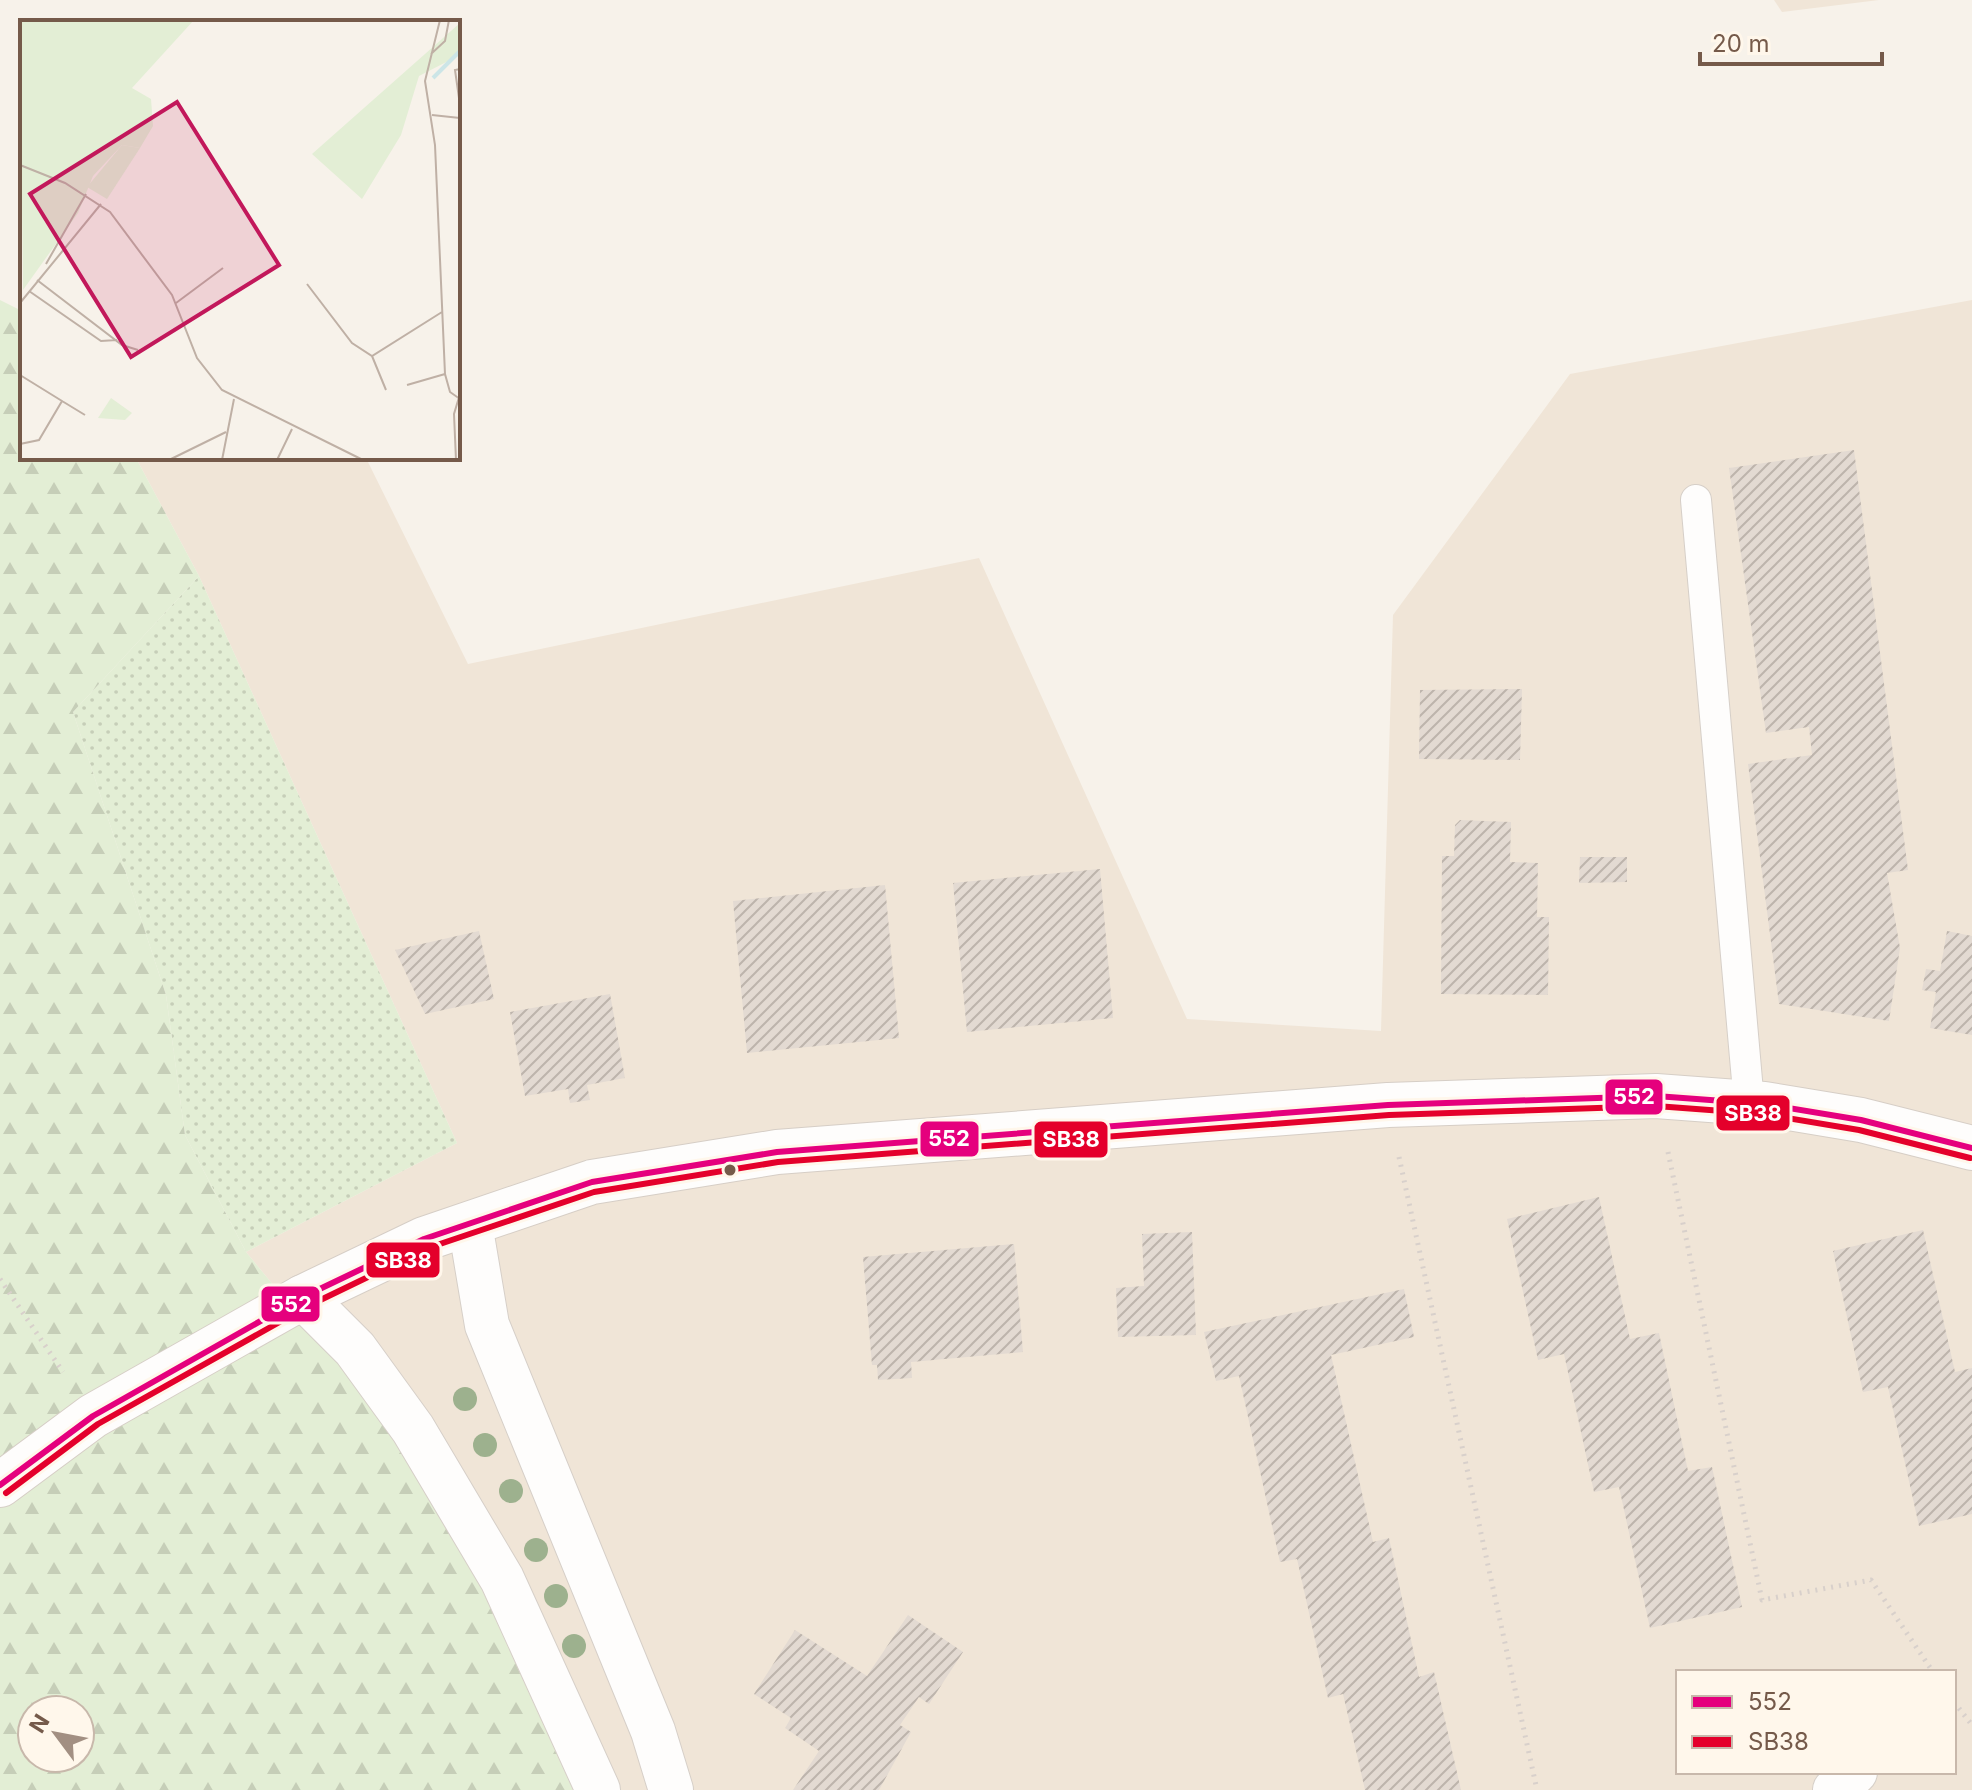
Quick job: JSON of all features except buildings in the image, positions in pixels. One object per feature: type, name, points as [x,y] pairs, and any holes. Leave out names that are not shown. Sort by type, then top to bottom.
[{"type":"main road","points":[[0,1485],[93,1416],[303,1297],[424,1239],[592,1182],[777,1152],[1388,1105],[1656,1096],[1749,1103],[1861,1120],[1972,1148]]},
{"type":"main road","points":[[470,1224],[487,1325],[653,1731],[671,1790]]},
{"type":"main road","points":[[303,1297],[355,1349],[413,1429],[502,1579],[598,1790]]},
{"type":"main road","points":[[1835,1790],[1853,1774]]},
{"type":"lane","points":[[1696,500],[1749,1103]]},
{"type":"path","points":[[1656,1096],[1762,1600],[1871,1580],[1932,1670]]},
{"type":"path","points":[[1388,1105],[1537,1790]]},
{"type":"path","points":[[0,1279],[93,1416]]},
{"type":"path","points":[[1956,1705],[1972,1725]]},
{"type":"shaded area","points":[[1774,0],[1879,0],[1782,12]]},
{"type":"shaded area","points":[[1972,300],[1972,1790],[573,1790],[430,1475],[246,1252],[457,1143],[199,576],[137,460],[367,460],[468,664],[979,558],[1187,1019],[1381,1031],[1393,615],[1570,374]]},
{"type":"green space","points":[[0,300],[20,310],[20,460],[137,460],[199,576],[73,712],[166,995],[185,1135],[246,1252],[430,1475],[573,1790],[0,1790]]},
{"type":"green space","points":[[199,576],[457,1143],[246,1252],[185,1135],[166,995],[73,712]]},
{"type":"transit line","name":"552","points":[[0,1485],[93,1416],[303,1297],[424,1239],[592,1182],[777,1152],[1388,1105],[1656,1096],[1764,1104],[1861,1120],[1972,1148]]},
{"type":"transit line","name":"SB38","points":[[6,1493],[98,1424],[308,1306],[428,1248],[594,1192],[778,1162],[1389,1115],[1656,1106],[1763,1114],[1859,1130],[1970,1158]]}]
